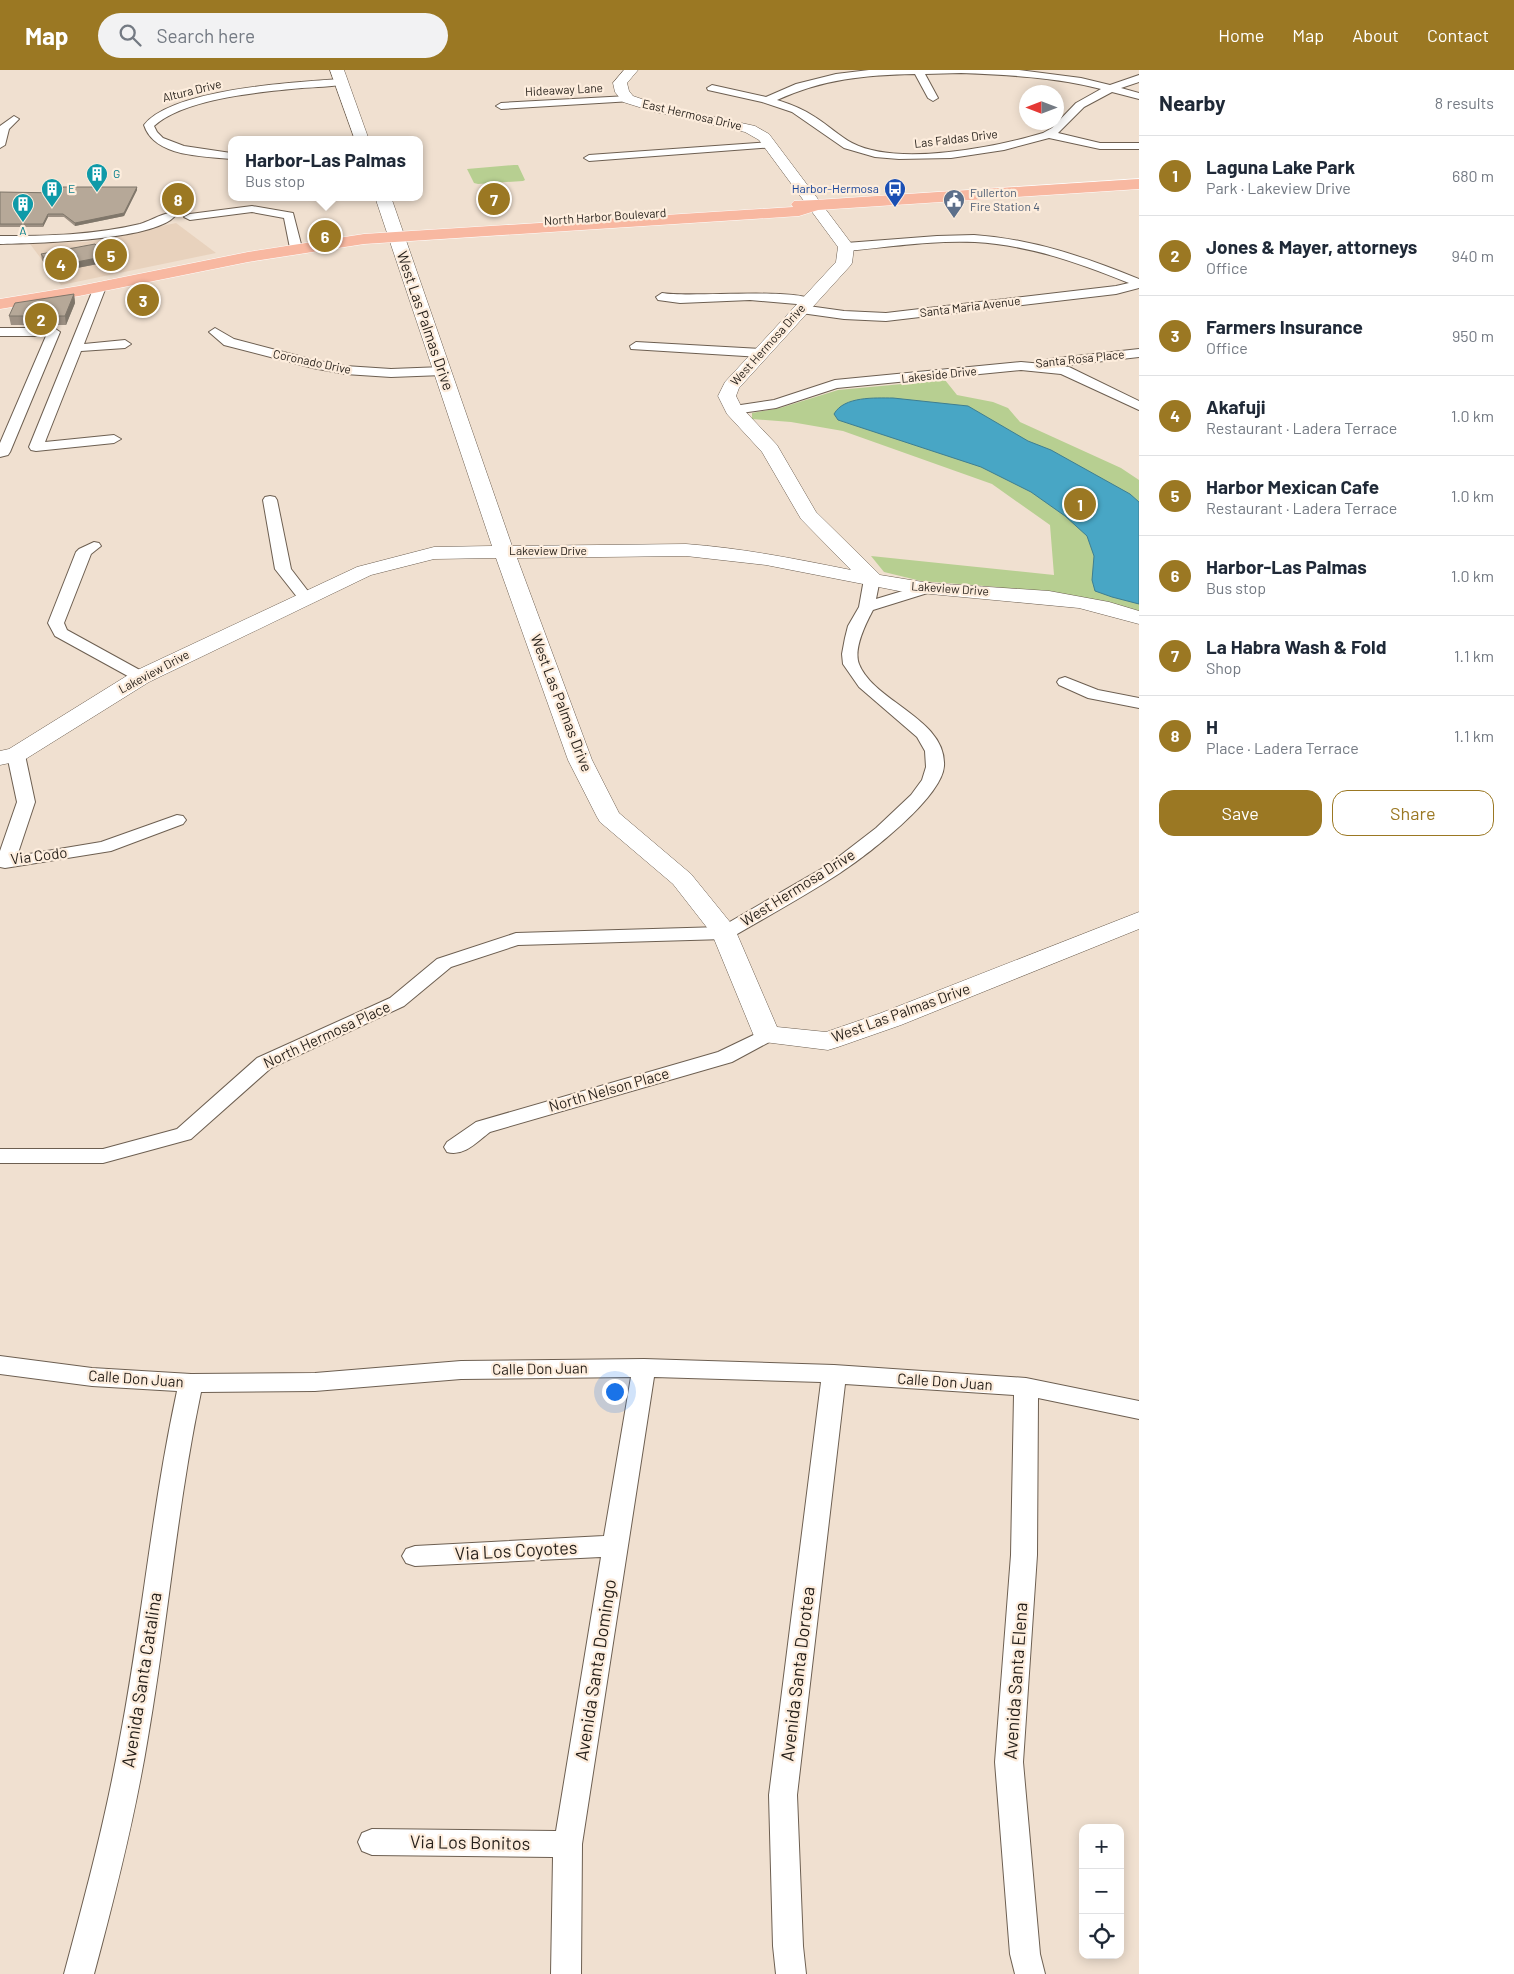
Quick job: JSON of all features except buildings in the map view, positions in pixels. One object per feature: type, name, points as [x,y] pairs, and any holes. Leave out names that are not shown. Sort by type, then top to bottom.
[{"type":"main road","name":"North Harbor Boulevard","points":[[0,304],[100,287],[296,248],[396,235],[412,237],[799,211],[816,205],[1139,184]]},
{"type":"street","name":"East Hermosa Drive","points":[[631,70],[620,83],[622,92],[628,99],[655,108],[750,128],[764,137],[816,205]]},
{"type":"street","points":[[918,71],[933,98]]},
{"type":"street","points":[[766,101],[800,86],[836,77],[877,72],[918,71],[1011,72],[1081,81],[1139,96]]},
{"type":"street","points":[[339,76],[361,136]]},
{"type":"street","name":"Altura Drive","points":[[228,155],[165,144],[152,134],[149,125],[160,113],[185,104],[339,76]]},
{"type":"street","points":[[1050,135],[1082,103],[1112,88],[1139,78]]},
{"type":"street","name":"Las Faldas Drive","points":[[712,88],[766,101],[797,111],[816,122],[844,144],[878,155],[906,158],[936,156],[996,148],[1050,135]]},
{"type":"street","name":"Hideaway Lane","points":[[502,106],[628,99]]},
{"type":"street","points":[[0,145],[2,128],[14,119]]},
{"type":"street","points":[[1050,135],[1100,146],[1139,146]]},
{"type":"street","points":[[589,158],[770,145]]},
{"type":"street","name":"West Las Palmas Drive","points":[[384,201],[481,488],[580,760],[609,817],[682,879],[725,933],[766,1035],[828,1041],[891,1019],[1139,920]]},
{"type":"street","points":[[816,205],[846,248],[950,239],[991,240],[1037,247],[1091,263],[1139,283]]},
{"type":"street","points":[[190,217],[252,209],[289,215],[296,248]]},
{"type":"street","points":[[0,240],[50,240],[88,237],[158,222],[170,216]]},
{"type":"street","name":"West Hermosa Drive","points":[[725,933],[834,869],[882,832],[917,799],[931,781],[935,762],[934,751],[920,728],[865,684],[852,664],[850,654],[853,638],[856,626],[867,607],[872,579],[808,515],[770,449],[734,410],[728,400],[729,389],[844,263],[846,248]]},
{"type":"street","name":"Santa Maria Avenue","points":[[662,297],[680,302],[732,297],[776,297],[850,316],[886,317],[1116,290],[1139,283]]},
{"type":"street","points":[[100,287],[36,447],[114,439]]},
{"type":"street","points":[[0,332],[54,332],[0,453]]},
{"type":"street","name":"Coronado Drive","points":[[216,332],[229,342],[332,368],[391,373],[443,371]]},
{"type":"street","points":[[76,348],[125,344]]},
{"type":"street","points":[[636,346],[761,353]]},
{"type":"street","name":"Santa Rosa Place","points":[[1020,366],[1139,353]]},
{"type":"street","name":"Lakeside Drive","points":[[734,410],[776,404],[835,384],[1020,366],[1064,370],[1139,406]]},
{"type":"street","points":[[270,500],[283,569],[306,599]]},
{"type":"street","points":[[94,546],[84,552],[56,623],[60,633],[141,677]]},
{"type":"street","name":"Lakeview Drive","points":[[8,756],[141,677],[364,571],[434,553],[705,551],[751,556],[929,588],[1002,592],[1064,600],[1112,609],[1139,618]]},
{"type":"street","points":[[867,607],[929,588]]},
{"type":"street","points":[[1065,682],[1094,694],[1139,703]]},
{"type":"street","name":"Via Codo","points":[[2,868],[26,802],[8,756]]},
{"type":"street","name":"Via Codo","points":[[2,868],[104,847],[177,820]]},
{"type":"street","name":"North Hermosa Place","points":[[0,1156],[103,1156],[184,1134],[264,1063],[397,1002],[444,963],[516,939],[725,933]]},
{"type":"street","name":"North Nelson Place","points":[[455,1147],[483,1127],[725,1057],[766,1035]]},
{"type":"street","name":"Calle Don Juan","points":[[2,1371],[191,1383],[315,1382],[461,1370],[644,1368],[834,1374],[1026,1387],[1139,1410]]},
{"type":"street","name":"Avenida Santa Domingo","points":[[566,1974],[568,1844],[644,1368]]},
{"type":"street","name":"Avenida Santa Dorotea","points":[[791,1974],[788,1946],[783,1795],[834,1374]]},
{"type":"street","name":"Avenida Santa Catalina","points":[[79,1974],[108,1867],[140,1707],[180,1429],[191,1383]]},
{"type":"street","name":"Avenida Santa Elena","points":[[1026,1387],[1024,1555],[1009,1762],[1025,1954],[1030,1974]]},
{"type":"street","name":"Via Los Coyotes","points":[[415,1556],[616,1546]]},
{"type":"street","name":"Via Los Bonitos","points":[[372,1842],[568,1844]]},
{"type":"shaded area","points":[[176,223],[216,253],[61,285],[30,244],[86,242]]},
{"type":"green space","points":[[518,165],[525,180],[523,181],[478,184],[474,183],[467,169]]},
{"type":"green space","points":[[945,380],[957,395],[993,402],[1008,408],[1020,422],[1121,468],[1139,480],[1139,612],[997,587],[921,581],[884,572],[871,556],[1054,575],[1050,525],[992,484],[843,431],[791,422],[752,419],[752,413],[780,408],[838,390]]},
{"type":"water","points":[[869,398],[893,398],[968,406],[1028,441],[1051,450],[1130,494],[1139,502],[1139,604],[1095,591],[1092,580],[1094,556],[1087,536],[1065,516],[1031,492],[981,467],[838,420],[834,414],[839,408],[852,401]]},
{"type":"place","name":"G","points":[[97,193]]},
{"type":"place","name":"H","points":[[178,199]]},
{"type":"place","name":"La Habra Wash & Fold","points":[[494,199]]},
{"type":"place","name":"E","points":[[52,208]]},
{"type":"place","name":"Harbor-Hermosa","points":[[895,208]]},
{"type":"place","name":"Fullerton Fire Station 4","points":[[954,219]]},
{"type":"place","name":"A","points":[[23,223]]},
{"type":"place","name":"Harbor-Las Palmas","points":[[325,236]]},
{"type":"place","name":"Harbor Mexican Cafe","points":[[111,255]]},
{"type":"place","name":"Akafuji","points":[[61,264]]},
{"type":"place","name":"Farmers Insurance","points":[[143,300]]},
{"type":"place","name":"Jones & Mayer, attorneys","points":[[41,319]]},
{"type":"place","name":"Laguna Lake Park","points":[[1080,504]]}]
